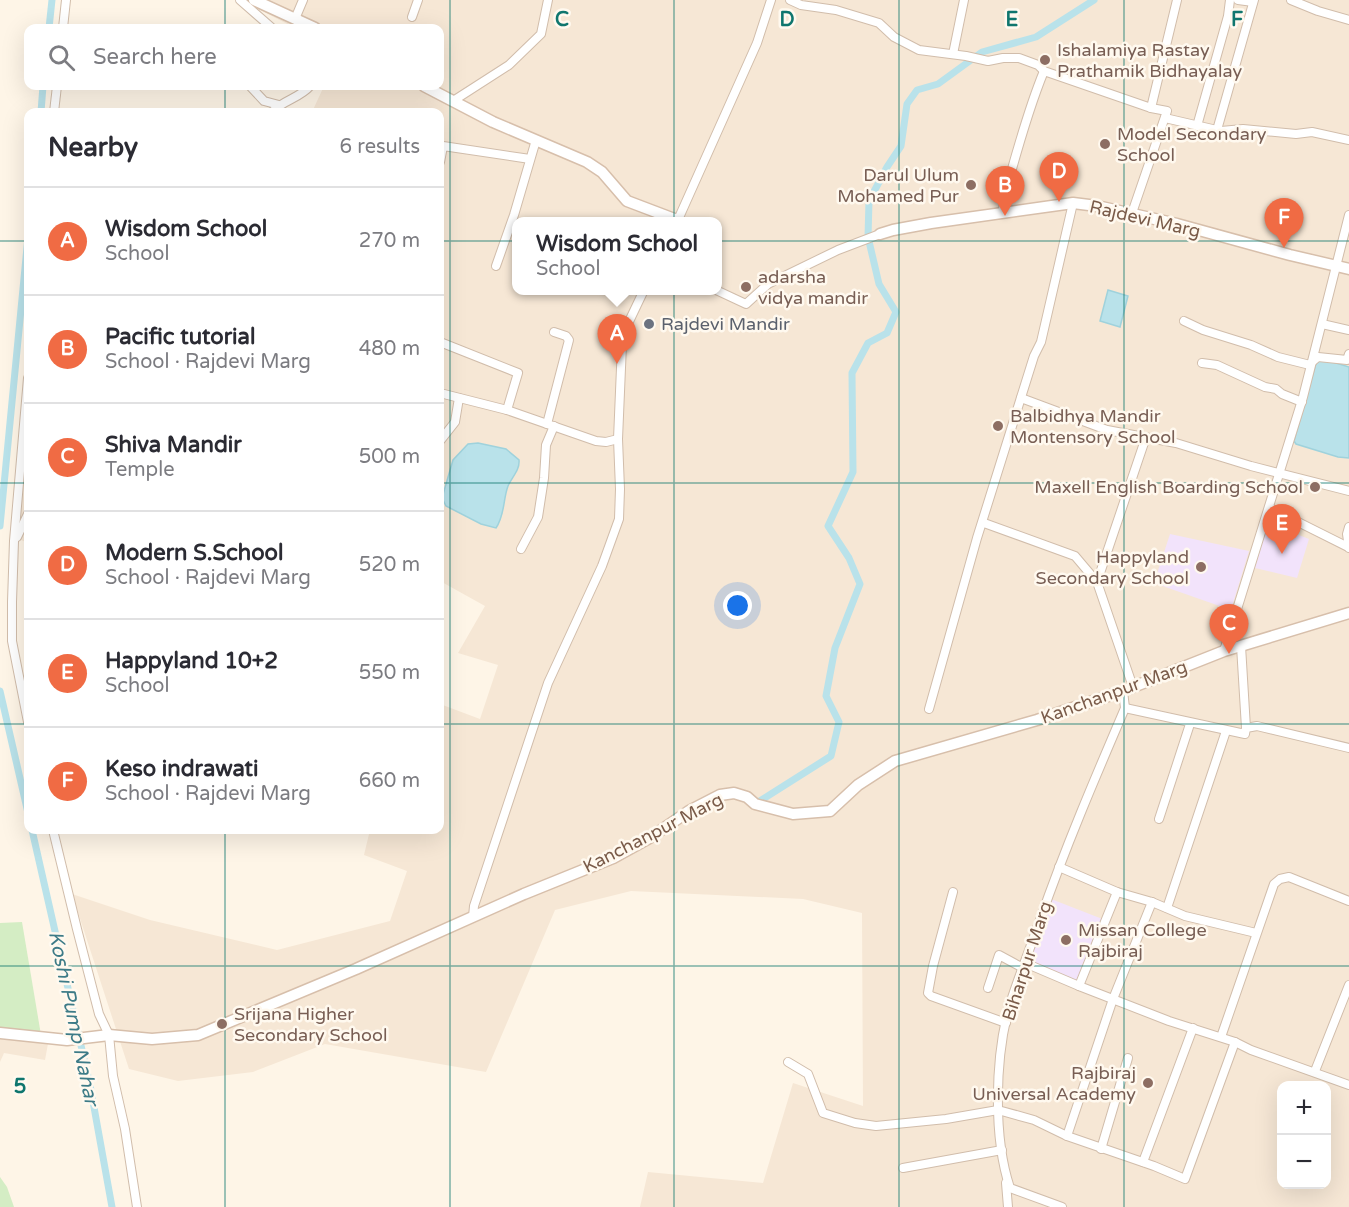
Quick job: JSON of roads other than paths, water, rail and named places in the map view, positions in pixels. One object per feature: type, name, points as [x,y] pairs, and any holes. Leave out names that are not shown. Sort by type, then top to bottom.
[{"type":"main road","points":[[254,0],[306,24]]},
{"type":"main road","points":[[432,90],[493,122],[587,162],[602,172],[627,201],[667,217]]},
{"type":"main road","name":"Rajdevi Marg","points":[[880,234],[912,226],[1073,203],[1132,213],[1349,269]]},
{"type":"main road","name":"Kanchanpur Marg","points":[[0,1033],[67,1040],[109,1035],[152,1039],[198,1035],[613,858],[651,837],[689,811],[720,795],[734,793],[747,797],[755,804],[793,814],[830,811],[858,785],[895,761],[1037,720],[1128,689],[1224,651],[1349,613]]},
{"type":"street","points":[[63,24],[66,0]]},
{"type":"street","points":[[240,0],[267,24]]},
{"type":"street","points":[[295,19],[303,0]]},
{"type":"street","points":[[412,17],[418,0]]},
{"type":"street","points":[[453,101],[509,65],[541,34],[548,0]]},
{"type":"street","points":[[679,217],[757,44],[771,0]]},
{"type":"street","points":[[790,0],[801,5],[836,10],[879,23],[894,37],[920,50],[988,61],[1019,58],[1038,65],[1044,71],[1151,108],[1167,111],[1132,213]]},
{"type":"street","points":[[953,54],[964,0]]},
{"type":"street","points":[[1151,108],[1178,0]]},
{"type":"street","points":[[1197,126],[1228,16],[1230,0]]},
{"type":"street","points":[[1217,130],[1253,1],[1238,0]]},
{"type":"street","points":[[1291,0],[1349,20]]},
{"type":"street","points":[[1003,213],[1013,166],[1033,98],[1044,71]]},
{"type":"street","points":[[54,108],[57,90]]},
{"type":"street","points":[[254,90],[264,101],[279,105]]},
{"type":"street","points":[[276,108],[306,90]]},
{"type":"street","points":[[1165,118],[1217,130],[1243,129],[1296,134],[1312,132],[1349,140]]},
{"type":"street","points":[[513,217],[536,140]]},
{"type":"street","points":[[444,146],[530,159]]},
{"type":"street","points":[[929,709],[977,538],[984,523],[1034,356],[1041,342],[1073,203]]},
{"type":"street","points":[[1224,651],[1302,402],[1349,215]]},
{"type":"street","points":[[496,266],[512,221]]},
{"type":"street","points":[[722,294],[746,304],[768,284],[837,250],[880,234]]},
{"type":"street","points":[[473,917],[474,906],[548,683],[602,566],[619,519],[618,438],[624,332],[642,295]]},
{"type":"street","points":[[1184,321],[1278,357],[1310,364]]},
{"type":"street","points":[[1322,324],[1349,330]]},
{"type":"street","points":[[521,549],[538,517],[546,445],[569,340],[567,336],[554,332]]},
{"type":"street","points":[[444,344],[518,373],[507,410]]},
{"type":"street","points":[[1310,364],[1318,357],[1347,360],[1349,354]]},
{"type":"street","points":[[1202,363],[1217,365],[1302,402]]},
{"type":"street","points":[[444,394],[507,410],[596,441],[606,442],[618,438]]},
{"type":"street","points":[[444,436],[455,422],[459,398]]},
{"type":"street","points":[[1021,398],[1107,430],[1176,443],[1280,474],[1349,491]]},
{"type":"street","points":[[24,428],[15,541],[12,641],[24,702]]},
{"type":"street","points":[[1097,582],[1146,437]]},
{"type":"street","points":[[1270,508],[1348,547],[1349,527]]},
{"type":"street","points":[[15,541],[24,522]]},
{"type":"street","points":[[984,523],[1075,556],[1097,582]]},
{"type":"street","name":"Biharpur Marg","points":[[1008,1207],[998,1110],[999,1075],[1006,1023],[1059,867],[1125,708],[1128,689],[1097,582]]},
{"type":"street","points":[[1125,708],[1190,724],[1245,734],[1241,646]]},
{"type":"street","points":[[1159,819],[1190,724]]},
{"type":"street","points":[[1246,728],[1257,726],[1349,748]]},
{"type":"street","points":[[1167,908],[1226,731]]},
{"type":"street","points":[[54,834],[99,1014],[109,1035],[113,1076],[125,1128],[136,1207]]},
{"type":"street","points":[[1059,867],[1117,892],[1152,902],[1185,916],[1256,933]]},
{"type":"street","points":[[1221,1037],[1272,888],[1280,879],[1289,877],[1349,901]]},
{"type":"street","points":[[953,892],[928,993],[1006,1023]]},
{"type":"street","points":[[1079,986],[1117,892]]},
{"type":"street","points":[[1067,1136],[1113,999],[1152,902]]},
{"type":"street","points":[[988,988],[999,955],[1349,1085]]},
{"type":"street","points":[[1315,1071],[1349,987]]},
{"type":"street","points":[[1143,1162],[1193,1028]]},
{"type":"street","points":[[788,1062],[808,1074],[823,1113],[855,1124],[876,1126],[903,1124],[998,1110],[1034,1120],[1067,1136],[1185,1179],[1235,1042]]},
{"type":"street","points":[[1101,1149],[1128,1058]]},
{"type":"street","points":[[903,1168],[1002,1150]]},
{"type":"street","points":[[1006,1178],[1010,1188],[1062,1207]]},
{"type":"water","points":[[1108,290],[1128,296],[1120,327],[1100,321]]},
{"type":"water","points":[[1320,358],[1349,367],[1349,458],[1338,457],[1296,444],[1294,441],[1317,360]]},
{"type":"water","points":[[478,443],[506,449],[519,460],[517,470],[506,491],[501,518],[496,528],[481,524],[446,506],[444,502],[444,491],[453,460],[468,444]]},
{"type":"waterway","name":"Koshi Pump Nahar","points":[[49,24],[52,0]]},
{"type":"waterway","points":[[755,804],[831,756],[839,722],[826,696],[835,648],[860,584],[849,558],[828,526],[853,472],[852,373],[868,343],[887,333],[896,312],[879,284],[868,237],[869,201],[901,146],[907,104],[917,90],[938,84],[982,52],[1036,37],[1094,0]]},
{"type":"waterway","name":"Koshi Pump Nahar","points":[[41,108],[43,90]]},
{"type":"waterway","name":"Koshi Pump Nahar","points":[[0,526],[24,278]]},
{"type":"waterway","name":"Koshi Pump Nahar","points":[[0,691],[24,796]]},
{"type":"waterway","name":"Koshi Pump Nahar","points":[[33,834],[90,1085],[112,1207]]},
{"type":"place","name":"Ishalamiya Rastay Prathamik Bidhayalay","points":[[1045,60]]},
{"type":"place","name":"Model Secondary School","points":[[1105,144]]},
{"type":"place","name":"Darul Ulum Mohamed Pur","points":[[971,185]]},
{"type":"place","name":"Modern S.School","points":[[1059,202]]},
{"type":"place","name":"Pacific tutorial","points":[[1005,216]]},
{"type":"place","name":"Keso indrawati","points":[[1284,248]]},
{"type":"place","name":"adarsha vidya mandir","points":[[746,287]]},
{"type":"place","name":"Rajdevi Mandir","points":[[649,324]]},
{"type":"place","name":"Wisdom School","points":[[617,364]]},
{"type":"place","name":"Balbidhya Mandir Montensory School","points":[[998,426]]},
{"type":"place","name":"Maxell English Boarding School","points":[[1315,487]]},
{"type":"place","name":"Happyland 10+2","points":[[1282,554]]},
{"type":"place","name":"Happyland Secondary School","points":[[1201,567]]},
{"type":"place","name":"Shiva Mandir","points":[[1229,654]]},
{"type":"place","name":"Missan College Rajbiraj","points":[[1066,940]]},
{"type":"place","name":"Srijana Higher Secondary School","points":[[222,1024]]},
{"type":"place","name":"Rajbiraj Universal Academy","points":[[1148,1083]]}]
